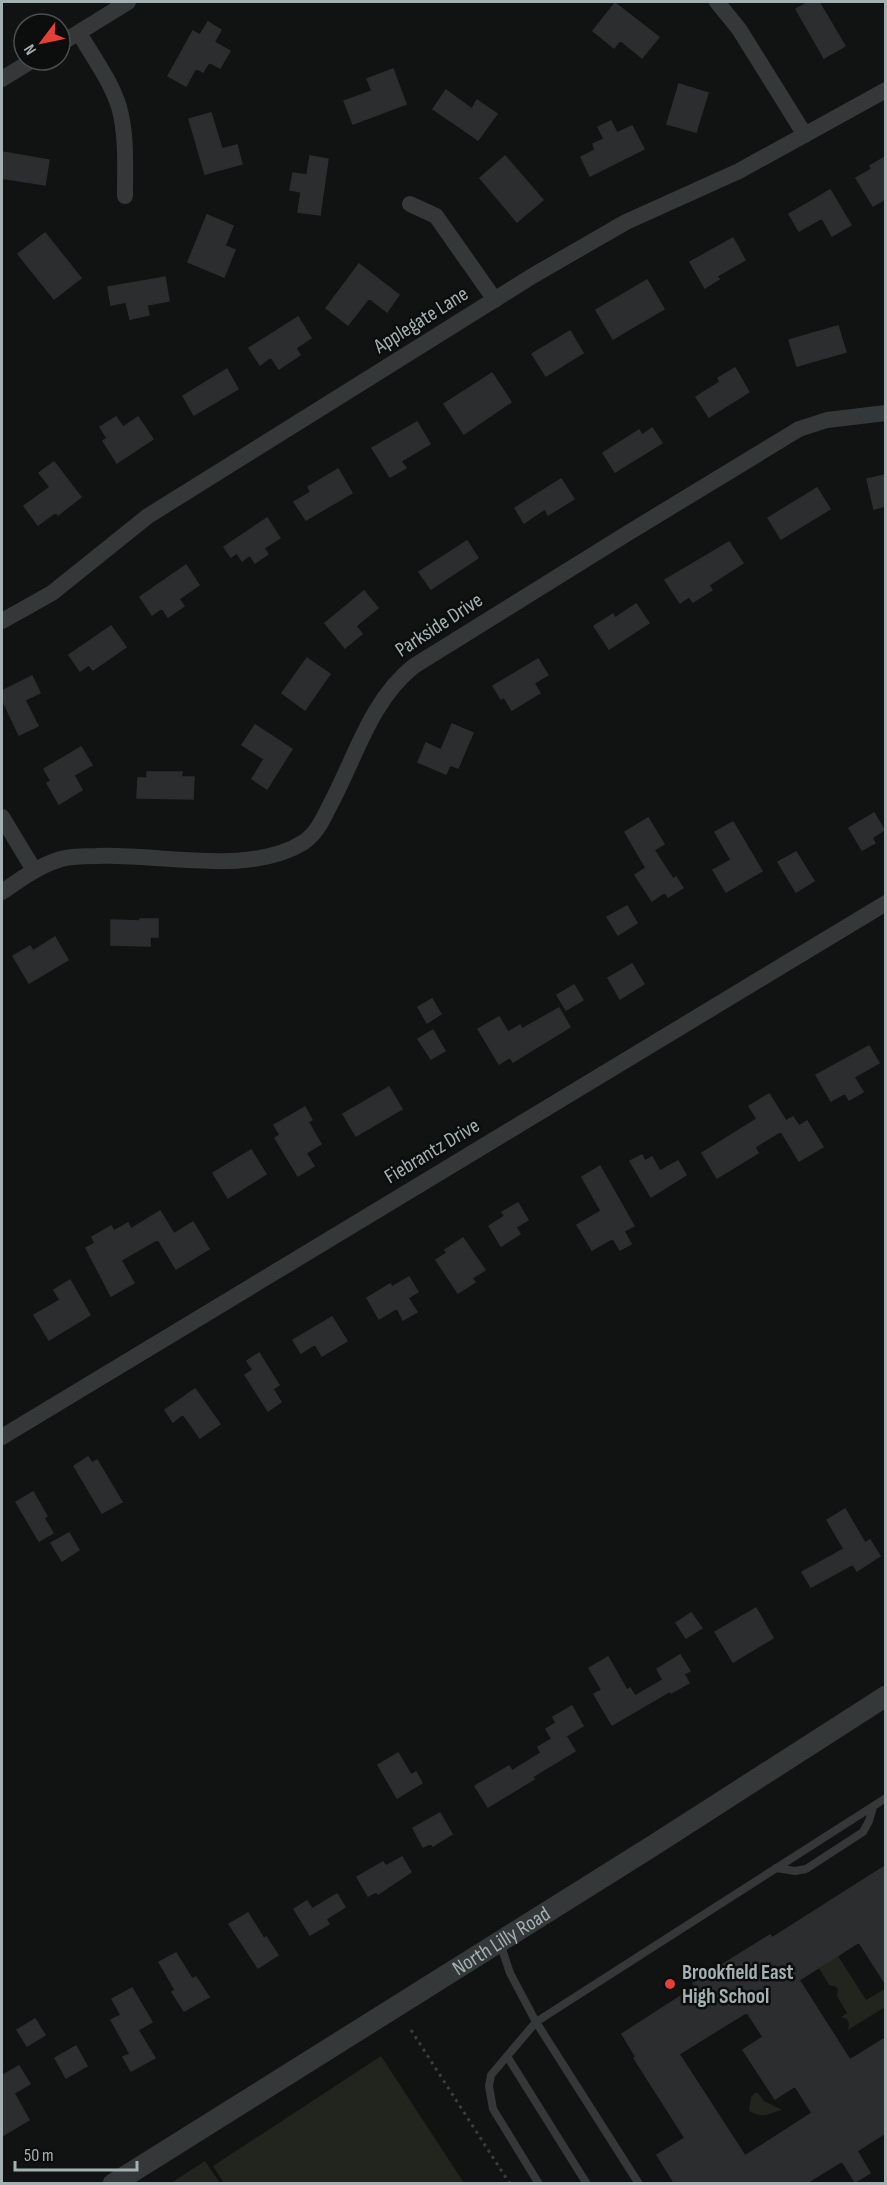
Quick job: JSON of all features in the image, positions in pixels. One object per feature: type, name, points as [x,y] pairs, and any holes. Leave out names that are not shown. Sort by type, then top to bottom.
[{"type":"street","points":[[72,37],[129,2]]},
{"type":"street","points":[[717,2],[739,29],[805,135]]},
{"type":"street","points":[[79,33],[110,85],[119,108],[125,160],[125,196]]},
{"type":"street","name":"Applegate Lane","points":[[2,621],[52,593],[148,516],[495,300],[626,222],[739,171],[885,90]]},
{"type":"street","points":[[410,204],[436,216],[495,300]]},
{"type":"street","name":"Parkside Drive","points":[[2,892],[34,870],[64,858],[136,856],[239,861],[266,858],[304,842],[317,830],[346,775],[363,733],[382,700],[398,679],[414,666],[627,532],[799,429],[827,420],[885,413]]},
{"type":"street","points":[[2,816],[34,870]]},
{"type":"street","name":"Fiebrantz Drive","points":[[2,1437],[885,903]]},
{"type":"street","name":"North Lilly Road","points":[[113,2184],[761,1778],[885,1696]]},
{"type":"lane","points":[[539,2184],[493,2109],[489,2098],[491,2075],[515,2045],[536,2022],[885,1798]]},
{"type":"lane","points":[[776,1868],[795,1871],[806,1869],[863,1832],[873,1807]]},
{"type":"lane","points":[[500,1942],[510,1973],[536,2022],[639,2184]]},
{"type":"lane","points":[[507,2056],[587,2184]]},
{"type":"path","points":[[411,2030],[510,2184]]},
{"type":"shaded area","points":[[838,1956],[866,2000],[885,1989],[885,2007],[848,2030],[847,2019],[841,2017],[847,2013],[837,1996],[838,1989],[829,1985],[819,1968]]},
{"type":"shaded area","points":[[381,2056],[464,2183],[224,2183],[213,2166]]},
{"type":"shaded area","points":[[758,2093],[764,2101],[782,2110],[762,2115],[749,2111],[751,2097]]},
{"type":"shaded area","points":[[205,2161],[220,2183],[171,2183]]},
{"type":"building","points":[[809,2],[819,2],[845,46],[824,58],[796,9]]},
{"type":"building","points":[[615,3],[659,37],[642,58],[620,40],[614,48],[593,31]]},
{"type":"building","points":[[208,22],[221,30],[214,42],[230,51],[220,68],[209,62],[203,72],[196,68],[186,86],[168,76],[193,31],[200,35]]},
{"type":"building","points":[[393,69],[406,104],[353,124],[344,101],[372,91],[367,79]]},
{"type":"building","points":[[679,84],[708,93],[696,132],[667,124]]},
{"type":"building","points":[[446,90],[472,109],[477,100],[497,114],[478,140],[433,109]]},
{"type":"building","points":[[211,113],[222,149],[237,145],[242,164],[205,174],[189,119]]},
{"type":"building","points":[[611,121],[617,133],[632,126],[644,149],[590,176],[581,157],[595,150],[593,144],[604,139],[598,127]]},
{"type":"building","points":[[2,152],[49,160],[45,185],[2,178]]},
{"type":"building","points":[[310,156],[328,159],[320,215],[298,212],[301,192],[290,190],[293,173],[307,175]]},
{"type":"building","points":[[505,156],[543,200],[517,222],[480,178]]},
{"type":"building","points":[[885,157],[885,199],[873,206],[856,178],[872,169],[870,166]]},
{"type":"building","points":[[830,190],[851,225],[832,236],[822,218],[799,231],[789,214]]},
{"type":"building","points":[[207,215],[233,226],[225,246],[235,250],[224,277],[188,262]]},
{"type":"building","points":[[45,233],[81,278],[54,299],[18,254]]},
{"type":"building","points":[[733,238],[745,260],[717,276],[719,279],[705,288],[690,262]]},
{"type":"building","points":[[359,264],[399,295],[387,312],[369,298],[348,325],[326,308]]},
{"type":"building","points":[[165,277],[169,301],[147,305],[149,315],[130,319],[126,302],[111,305],[108,287]]},
{"type":"building","points":[[647,280],[664,309],[613,339],[596,310]]},
{"type":"building","points":[[298,317],[311,338],[296,348],[300,355],[279,369],[271,357],[260,365],[249,348]]},
{"type":"building","points":[[838,326],[846,352],[797,366],[789,340]]},
{"type":"building","points":[[570,331],[583,353],[546,376],[532,354]]},
{"type":"building","points":[[735,368],[749,392],[709,417],[696,397],[720,382],[718,378]]},
{"type":"building","points":[[227,369],[238,389],[194,415],[183,396]]},
{"type":"building","points":[[492,373],[511,402],[464,434],[444,404]]},
{"type":"building","points":[[116,417],[123,427],[138,417],[153,439],[117,463],[103,441],[107,438],[100,427]]},
{"type":"building","points":[[417,422],[430,444],[401,461],[406,468],[390,477],[372,448]]},
{"type":"building","points":[[652,428],[662,443],[615,472],[603,453],[639,430],[642,435]]},
{"type":"building","points":[[54,462],[81,497],[58,515],[56,512],[38,525],[24,506],[50,487],[39,473]]},
{"type":"building","points":[[338,469],[352,493],[306,520],[294,502],[311,492],[308,487]]},
{"type":"building","points":[[885,475],[885,506],[874,509],[867,479]]},
{"type":"building","points":[[561,479],[574,499],[548,515],[545,509],[524,523],[515,508]]},
{"type":"building","points":[[817,488],[830,509],[781,539],[768,518]]},
{"type":"building","points":[[267,518],[280,538],[264,548],[268,554],[255,563],[250,555],[242,561],[237,553],[231,557],[224,547]]},
{"type":"building","points":[[467,541],[478,558],[431,589],[419,572]]},
{"type":"building","points":[[729,542],[743,563],[709,585],[712,590],[693,602],[689,597],[680,603],[665,580]]},
{"type":"building","points":[[186,565],[199,585],[179,599],[184,606],[168,617],[162,608],[152,615],[140,597]]},
{"type":"building","points":[[364,591],[378,608],[356,626],[362,634],[345,648],[325,623]]},
{"type":"building","points":[[636,604],[649,623],[609,649],[594,626],[613,614],[615,618]]},
{"type":"building","points":[[111,626],[126,647],[93,670],[89,665],[80,671],[69,655]]},
{"type":"building","points":[[307,658],[330,674],[305,710],[282,693]]},
{"type":"building","points":[[538,659],[548,675],[534,683],[540,693],[512,710],[493,686]]},
{"type":"building","points":[[32,676],[40,693],[25,700],[38,726],[19,735],[2,699],[2,691]]},
{"type":"building","points":[[452,724],[473,733],[458,768],[450,765],[446,774],[418,762],[426,743],[441,750]]},
{"type":"building","points":[[255,725],[292,749],[267,789],[252,779],[264,759],[242,745]]},
{"type":"building","points":[[81,747],[92,765],[74,775],[82,790],[59,804],[47,783],[51,781],[44,769]]},
{"type":"building","points":[[147,772],[182,772],[181,777],[194,777],[193,799],[137,798],[138,778],[147,778]]},
{"type":"building","points":[[874,813],[884,830],[872,838],[875,843],[862,850],[849,828]]},
{"type":"building","points":[[648,818],[664,844],[654,850],[673,879],[676,877],[683,888],[668,897],[665,892],[652,901],[635,875],[646,868],[625,832]]},
{"type":"building","points":[[733,822],[762,871],[726,892],[713,870],[731,860],[715,832]]},
{"type":"building","points":[[796,852],[814,881],[796,892],[778,862]]},
{"type":"building","points":[[627,906],[637,923],[618,935],[607,917]]},
{"type":"building","points":[[140,919],[158,919],[158,937],[150,937],[150,946],[111,945],[111,920],[140,921]]},
{"type":"building","points":[[55,937],[68,960],[29,983],[13,956],[30,946],[33,951]]},
{"type":"building","points":[[632,964],[644,984],[620,999],[608,978]]},
{"type":"building","points":[[574,985],[583,1000],[566,1010],[557,995]]},
{"type":"building","points":[[432,999],[441,1014],[427,1023],[418,1007]]},
{"type":"building","points":[[559,1008],[570,1027],[513,1062],[510,1057],[499,1064],[478,1029],[499,1017],[508,1032],[520,1025],[522,1029]]},
{"type":"building","points":[[433,1030],[445,1051],[431,1059],[418,1039]]},
{"type":"building","points":[[869,1046],[879,1063],[854,1077],[863,1092],[849,1100],[845,1093],[831,1101],[816,1075]]},
{"type":"building","points":[[389,1087],[402,1109],[356,1136],[343,1114]]},
{"type":"building","points":[[769,1094],[786,1121],[793,1117],[799,1126],[807,1121],[823,1147],[799,1161],[781,1131],[755,1147],[758,1153],[717,1178],[702,1153],[757,1119],[749,1106]]},
{"type":"building","points":[[305,1107],[312,1120],[308,1122],[321,1144],[306,1153],[314,1166],[298,1176],[275,1138],[280,1135],[274,1125]]},
{"type":"building","points":[[251,1150],[266,1174],[228,1198],[213,1173]]},
{"type":"building","points":[[642,1155],[645,1161],[652,1157],[660,1171],[678,1161],[686,1175],[651,1197],[630,1161]]},
{"type":"building","points":[[600,1166],[634,1226],[624,1231],[631,1244],[620,1250],[613,1238],[592,1250],[577,1225],[601,1211],[582,1177]]},
{"type":"building","points":[[518,1203],[528,1220],[516,1227],[520,1234],[501,1246],[489,1226],[505,1216],[502,1212]]},
{"type":"building","points":[[160,1211],[174,1234],[193,1222],[209,1249],[176,1269],[158,1239],[121,1260],[134,1283],[111,1296],[86,1248],[95,1243],[92,1237],[111,1226],[114,1231],[128,1223],[131,1229]]},
{"type":"building","points":[[463,1238],[485,1270],[472,1278],[475,1282],[458,1293],[436,1260],[447,1253],[445,1250]]},
{"type":"building","points":[[409,1277],[418,1292],[408,1298],[417,1312],[403,1320],[397,1308],[379,1319],[367,1298],[390,1284],[392,1287]]},
{"type":"building","points":[[70,1280],[90,1315],[49,1340],[34,1315],[60,1300],[54,1290]]},
{"type":"building","points":[[332,1317],[347,1341],[322,1356],[315,1344],[301,1353],[293,1340]]},
{"type":"building","points":[[259,1353],[279,1385],[273,1389],[281,1402],[268,1411],[245,1375],[253,1370],[247,1361]]},
{"type":"building","points":[[195,1389],[220,1424],[200,1438],[183,1414],[173,1422],[165,1410]]},
{"type":"building","points":[[88,1457],[92,1463],[97,1460],[122,1502],[102,1513],[74,1466]]},
{"type":"building","points":[[33,1492],[47,1516],[44,1518],[53,1533],[39,1541],[16,1502]]},
{"type":"building","points":[[845,1509],[865,1543],[870,1540],[880,1556],[857,1571],[853,1564],[811,1587],[802,1572],[844,1549],[827,1520]]},
{"type":"building","points":[[69,1533],[79,1550],[62,1561],[51,1543]]},
{"type":"building","points":[[756,1608],[773,1638],[733,1662],[715,1632]]},
{"type":"building","points":[[691,1613],[702,1628],[686,1638],[676,1623]]},
{"type":"building","points":[[680,1655],[690,1671],[684,1674],[689,1683],[671,1693],[670,1691],[612,1725],[594,1694],[602,1690],[589,1668],[608,1657],[627,1690],[630,1688],[635,1696],[663,1680],[657,1669]]},
{"type":"building","points":[[572,1706],[583,1726],[566,1736],[575,1751],[488,1807],[475,1786],[509,1766],[512,1771],[541,1753],[538,1747],[552,1739],[546,1729],[556,1723],[553,1717]]},
{"type":"building","points":[[398,1753],[411,1775],[416,1772],[422,1783],[397,1798],[378,1765]]},
{"type":"building","points":[[440,1813],[452,1834],[433,1846],[431,1843],[423,1847],[413,1828]]},
{"type":"building","points":[[402,1857],[411,1872],[378,1894],[377,1891],[368,1896],[357,1877],[383,1862],[386,1866]]},
{"type":"building","points":[[885,1866],[885,1983],[859,1942],[799,1980],[850,2060],[885,2038],[885,2133],[857,2151],[870,2173],[855,2182],[842,2161],[805,2184],[675,2184],[657,2155],[685,2138],[634,2058],[636,2057],[622,2034],[695,1987],[693,1983],[770,1935],[772,1938]],"holes":[[[747,2012],[763,2037],[743,2050],[775,2099],[795,2086],[812,2113],[745,2156],[679,2054]]]},
{"type":"building","points":[[337,1894],[345,1907],[326,1919],[329,1924],[310,1935],[294,1909],[307,1901],[312,1909]]},
{"type":"building","points":[[248,1913],[264,1939],[266,1937],[278,1955],[258,1968],[229,1924]]},
{"type":"building","points":[[176,1953],[192,1979],[196,1977],[209,1997],[184,2011],[172,1992],[175,1990],[159,1962]]},
{"type":"building","points":[[132,1988],[152,2022],[138,2030],[155,2058],[131,2071],[123,2057],[130,2054],[111,2020],[121,2015],[112,1999]]},
{"type":"building","points":[[35,2019],[45,2035],[27,2046],[17,2030]]},
{"type":"building","points":[[76,2046],[87,2066],[66,2078],[55,2058]]},
{"type":"building","points":[[19,2066],[30,2084],[14,2093],[29,2120],[2,2136],[2,2073],[3,2075]]},
{"type":"place","name":"Brookfield East High School","points":[[670,1984]]}]
